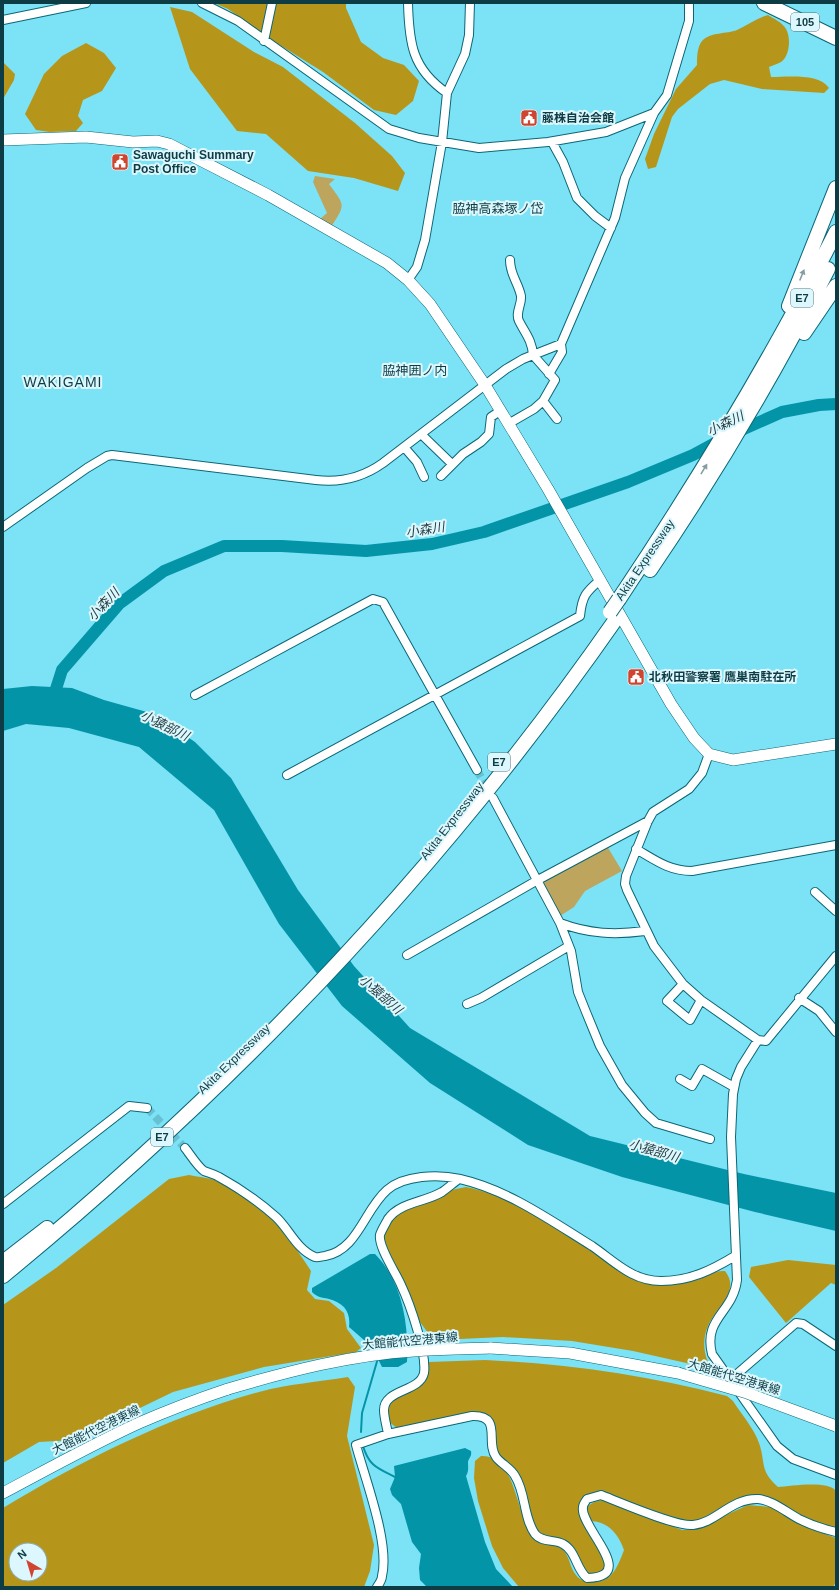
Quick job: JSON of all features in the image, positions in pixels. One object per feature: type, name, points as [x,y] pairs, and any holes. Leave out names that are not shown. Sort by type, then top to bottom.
[{"type":"highway","name":"105","points":[[774,5],[835,37]]},
{"type":"highway","points":[[773,363],[800,279],[836,188]]},
{"type":"highway","name":"E7","points":[[773,363],[796,309],[836,232]]},
{"type":"highway","name":"E7","points":[[773,363],[836,253]]},
{"type":"highway","points":[[773,363],[836,286]]},
{"type":"highway","name":"Akita Expressway","points":[[3,1276],[34,1251],[184,1117],[283,1016],[385,908],[613,616],[743,425],[773,363]]},
{"type":"highway","name":"Akita Expressway","points":[[689,503],[728,428],[773,363]]},
{"type":"highway","name":"Akita Expressway","points":[[3,1263],[54,1222],[283,1016]]},
{"type":"highway","points":[[3,1280],[34,1251]]},
{"type":"street","points":[[3,20],[86,3]]},
{"type":"street","points":[[202,3],[238,21],[389,129],[419,138],[479,148],[552,142],[606,132],[654,113]]},
{"type":"street","points":[[264,41],[272,3]]},
{"type":"street","points":[[408,3],[411,41],[416,58],[428,78],[447,93]]},
{"type":"street","points":[[408,280],[417,267],[425,240],[442,142],[447,93],[465,54],[469,35],[470,3]]},
{"type":"street","points":[[549,374],[562,352],[561,344],[611,228],[625,178],[654,113],[667,95],[680,54],[688,21],[689,3]]},
{"type":"street","points":[[3,140],[86,137],[133,142],[157,141],[169,144],[268,195],[381,259],[408,280],[430,304],[485,385],[548,489],[671,704],[694,738],[709,754],[733,760],[836,744]]},
{"type":"street","points":[[552,142],[563,162],[577,198],[595,216],[611,228]]},
{"type":"street","points":[[508,424],[534,409],[543,401],[555,380],[533,355],[530,337],[518,320],[521,296],[510,271],[510,260]]},
{"type":"street","points":[[3,527],[106,456],[128,456],[331,482],[349,480],[370,473],[485,385],[523,359],[561,344]]},
{"type":"street","points":[[543,401],[557,418]]},
{"type":"street","points":[[441,476],[452,464],[489,434],[491,418],[500,411]]},
{"type":"street","points":[[421,434],[452,464]]},
{"type":"street","points":[[404,447],[416,462],[424,477]]},
{"type":"street","points":[[287,775],[580,616],[581,605],[585,593],[600,580]]},
{"type":"street","points":[[195,695],[373,599],[383,602],[477,770]]},
{"type":"street","points":[[709,754],[702,774],[689,789],[653,812],[636,849],[626,876],[625,884],[645,931],[654,946],[683,984],[701,1000],[758,1040],[766,1041],[799,998],[836,956]]},
{"type":"street","points":[[493,798],[536,881],[560,923],[569,946],[578,992],[600,1046],[622,1085],[644,1113],[656,1123],[710,1139]]},
{"type":"street","points":[[407,955],[536,881],[648,821]]},
{"type":"street","points":[[636,849],[661,864],[677,871],[692,871],[836,845]]},
{"type":"street","points":[[815,892],[836,911]]},
{"type":"street","points":[[560,923],[578,930],[602,934],[621,934],[645,931]]},
{"type":"street","points":[[467,1004],[481,998],[569,946]]},
{"type":"street","points":[[683,984],[667,1001],[690,1020],[701,1000]]},
{"type":"street","points":[[799,998],[819,1011],[836,1032]]},
{"type":"street","points":[[758,1040],[741,1068],[734,1087],[731,1137],[734,1239],[737,1280],[736,1291],[730,1303],[713,1324],[710,1333],[712,1354],[776,1446],[793,1459],[836,1475]]},
{"type":"street","points":[[680,1079],[692,1086],[702,1068],[734,1087]]},
{"type":"street","points":[[3,1204],[129,1106],[147,1108]]},
{"type":"street","points":[[185,1148],[203,1170],[219,1176],[250,1196],[277,1218],[304,1251],[316,1257],[330,1255],[340,1250],[352,1239],[379,1198],[387,1189],[401,1182],[437,1175],[482,1185],[525,1205],[601,1252],[625,1271],[642,1278],[660,1281],[699,1276],[735,1256]]},
{"type":"street","points":[[388,1434],[384,1409],[386,1402],[398,1392],[410,1388],[420,1380],[424,1373],[421,1341],[402,1287],[382,1248],[380,1236],[389,1218],[404,1207],[442,1192],[459,1179]]},
{"type":"street","points":[[730,1380],[796,1323],[803,1324],[836,1346]]},
{"type":"street","name":"大館能代空港東線","points":[[3,1493],[95,1444],[140,1423],[183,1405],[228,1389],[281,1374],[370,1356],[413,1351],[490,1348],[570,1354],[678,1373],[747,1394],[836,1426]]},
{"type":"street","points":[[377,1587],[382,1578],[384,1554],[378,1524],[356,1445],[388,1434],[472,1416],[480,1416],[492,1427],[493,1450],[495,1457],[516,1476],[531,1527],[536,1536],[543,1540],[563,1544],[571,1551],[582,1574],[587,1578],[597,1578],[604,1574],[609,1566],[608,1556],[586,1522],[584,1515],[583,1506],[587,1499],[593,1497],[601,1496],[684,1525],[694,1525],[740,1502],[759,1499],[773,1504],[799,1519],[836,1532]]},
{"type":"shaded area","points":[[214,3],[346,3],[346,8],[361,42],[383,58],[404,65],[419,81],[413,101],[396,115],[374,110],[323,72],[275,42],[228,9]]},
{"type":"shaded area","points":[[170,7],[192,12],[254,52],[283,67],[355,123],[392,156],[405,173],[398,191],[354,178],[308,171],[266,134],[237,131],[190,69]]},
{"type":"shaded area","points":[[768,15],[784,27],[788,32],[789,37],[788,51],[784,59],[780,63],[769,67],[771,77],[811,78],[824,83],[829,88],[824,93],[762,89],[724,80],[710,84],[678,109],[672,117],[656,167],[648,169],[645,159],[654,134],[676,89],[697,65],[697,56],[700,43],[709,36],[737,30]]},
{"type":"shaded area","points":[[86,43],[104,53],[116,68],[102,91],[83,100],[78,116],[83,123],[76,131],[50,132],[36,130],[25,114],[44,74],[62,56]]},
{"type":"shaded area","points":[[3,62],[15,74],[14,80],[3,99]]},
{"type":"shaded area","points":[[315,176],[335,179],[329,184],[341,201],[342,205],[339,214],[331,227],[319,220],[327,213],[313,182]]},
{"type":"shaded area","points":[[607,846],[622,871],[585,891],[574,907],[560,916],[541,882]]},
{"type":"shaded area","points":[[189,1175],[216,1181],[234,1189],[248,1198],[272,1219],[293,1244],[311,1271],[307,1290],[315,1299],[329,1301],[344,1313],[347,1329],[361,1348],[356,1352],[264,1367],[173,1392],[74,1440],[39,1442],[3,1463],[3,1305],[56,1268],[169,1179]]},
{"type":"shaded area","points":[[466,1187],[483,1191],[519,1206],[589,1247],[629,1276],[640,1281],[660,1284],[679,1283],[700,1279],[714,1273],[725,1271],[729,1278],[729,1292],[708,1326],[704,1339],[704,1349],[708,1362],[704,1367],[633,1351],[572,1341],[503,1337],[439,1340],[428,1333],[420,1322],[404,1281],[385,1248],[384,1235],[391,1220],[404,1210],[451,1190]]},
{"type":"shaded area","points":[[788,1260],[836,1265],[836,1285],[831,1283],[786,1323],[749,1277],[751,1267]]},
{"type":"shaded area","points":[[485,1360],[547,1364],[637,1376],[727,1396],[733,1401],[754,1432],[761,1450],[765,1471],[778,1487],[818,1485],[832,1488],[836,1491],[836,1529],[793,1514],[769,1498],[731,1502],[696,1522],[686,1522],[599,1491],[585,1498],[578,1510],[604,1555],[605,1567],[600,1574],[586,1574],[572,1548],[542,1536],[537,1532],[518,1475],[498,1455],[488,1417],[398,1428],[389,1421],[388,1412],[392,1402],[400,1394],[412,1389],[429,1362]]},
{"type":"shaded area","points":[[348,1377],[355,1387],[347,1436],[374,1545],[370,1571],[364,1587],[3,1587],[3,1508],[63,1473],[127,1441],[159,1427],[226,1402],[270,1389]]},
{"type":"shaded area","points":[[481,1456],[493,1458],[502,1465],[509,1475],[523,1516],[534,1537],[541,1542],[561,1548],[568,1557],[574,1572],[579,1578],[588,1582],[598,1582],[611,1575],[619,1563],[624,1550],[616,1534],[612,1530],[603,1524],[591,1521],[588,1518],[586,1510],[590,1505],[598,1501],[607,1501],[682,1530],[693,1530],[748,1505],[771,1507],[814,1530],[836,1538],[836,1582],[833,1587],[519,1587],[503,1568],[492,1546],[478,1501],[474,1478],[475,1461]]},
{"type":"water","name":"小猿部川","points":[[32,686],[72,688],[104,700],[154,714],[195,742],[231,778],[298,890],[354,966],[410,1028],[590,1136],[744,1174],[836,1193],[836,1231],[755,1212],[622,1177],[528,1145],[430,1083],[342,1006],[279,924],[214,810],[139,747],[69,728],[26,724],[3,731],[3,689]]},
{"type":"water","points":[[370,1254],[375,1254],[392,1277],[402,1304],[407,1333],[407,1362],[398,1367],[382,1367],[372,1347],[349,1327],[349,1317],[345,1309],[339,1303],[318,1296],[312,1292],[312,1288]]},
{"type":"water","points":[[465,1448],[471,1451],[466,1476],[485,1542],[496,1569],[513,1587],[427,1587],[420,1580],[419,1568],[421,1554],[412,1542],[401,1504],[392,1495],[390,1489],[395,1477],[394,1466]]},
{"type":"waterway","name":"小森川","points":[[55,692],[62,670],[119,604],[164,571],[224,546],[282,546],[366,551],[432,544],[484,532],[628,482],[693,455],[728,436],[782,412],[819,405],[836,404]]},
{"type":"waterway","points":[[361,1432],[362,1413],[378,1358]]},
{"type":"waterway","points":[[363,1446],[365,1453],[374,1466],[395,1477]]},
{"type":"tunnel","points":[[477,770],[489,792]]},
{"type":"tunnel","points":[[147,1108],[185,1148]]},
{"type":"place","name":"藤株自治会館","points":[[529,118]]},
{"type":"place","name":"Sawaguchi Summary Post Office","points":[[120,162]]},
{"type":"place","name":"北秋田警察署 鷹巣南駐在所","points":[[636,677]]},
{"type":"district","name":"脇神高森塚ノ岱","points":[[498,208]]},
{"type":"district","name":"脇神囲ノ内","points":[[415,370]]},
{"type":"district","name":"WAKIGAMI","points":[[63,382]]}]
